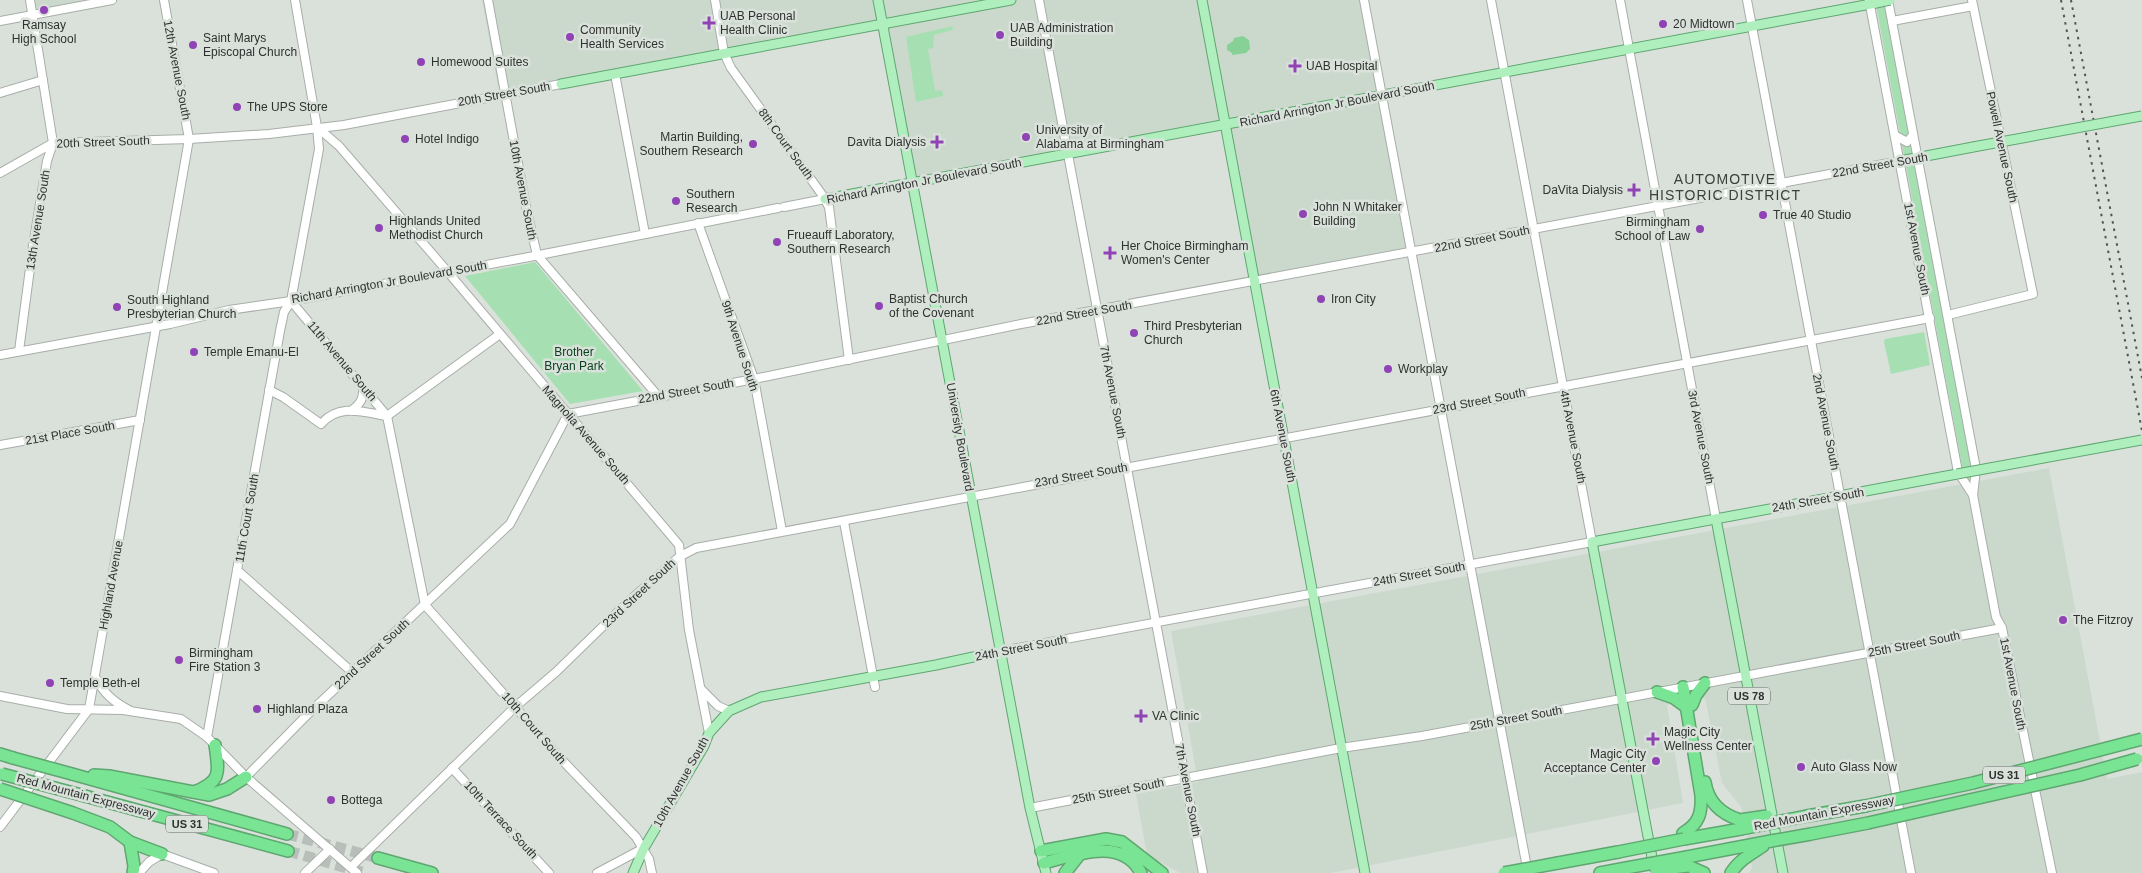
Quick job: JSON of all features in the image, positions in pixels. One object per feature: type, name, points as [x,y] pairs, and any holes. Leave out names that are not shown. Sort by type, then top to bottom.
[{"type":"highway","points":[[1705,683],[1688,706],[1705,786],[1710,799],[1718,809],[1741,824]]},
{"type":"highway","points":[[1683,836],[1696,823],[1702,809],[1686,687]]},
{"type":"highway","points":[[1657,692],[1674,698],[1688,706]]},
{"type":"highway","name":"Red Mountain Expressway","points":[[1504,873],[1650,846],[1683,836],[1842,805],[1860,807],[1973,783],[2142,738]]},
{"type":"highway","points":[[194,792],[210,785],[216,779],[218,767],[211,741]]},
{"type":"highway","name":"Red Mountain Expressway","points":[[0,754],[72,774],[98,778],[287,834]]},
{"type":"highway","name":"Red Mountain Expressway","points":[[1626,871],[1745,851],[1771,841],[1868,823],[2080,775],[2140,758]]},
{"type":"highway","name":"Red Mountain Expressway","points":[[1,773],[288,851]]},
{"type":"highway","points":[[98,778],[208,794],[227,789],[246,777]]},
{"type":"highway","points":[[0,789],[110,827],[130,842],[162,854]]},
{"type":"highway","points":[[1041,851],[1106,839],[1122,842],[1162,873]]},
{"type":"highway","points":[[130,842],[134,866],[133,873]]},
{"type":"highway","points":[[1045,868],[1080,854],[1100,850],[1119,853],[1127,857],[1135,863],[1141,873]]},
{"type":"highway","points":[[1731,873],[1745,851]]},
{"type":"highway","points":[[1066,873],[1080,854]]},
{"type":"highway","points":[[378,858],[432,873]]},
{"type":"highway","points":[[1688,861],[1704,873]]},
{"type":"highway","points":[[1600,873],[1626,871]]},
{"type":"main road","name":"University Boulevard","points":[[878,0],[1030,808],[1045,868]]},
{"type":"main road","name":"20th Street South","points":[[561,84],[1011,0]]},
{"type":"main road","name":"6th Avenue South","points":[[1202,0],[1365,873]]},
{"type":"main road","name":"Richard Arrington Jr Boulevard South","points":[[825,200],[1889,0]]},
{"type":"main road","name":"22nd Street South","points":[[1900,161],[2142,116]]},
{"type":"main road","name":"24th Street South","points":[[1592,542],[2142,440]]},
{"type":"main road","name":"3rd Avenue South","points":[[1716,519],[1782,873]]},
{"type":"main road","name":"4th Avenue South","points":[[1592,542],[1655,873]]},
{"type":"main road","name":"24th Street South","points":[[708,733],[729,711],[761,697],[1001,651]]},
{"type":"main road","name":"10th Avenue South","points":[[633,873],[644,848],[704,746],[708,733]]},
{"type":"street","name":"13th Avenue South","points":[[18,351],[47,161],[53,143],[30,0]]},
{"type":"street","points":[[0,21],[112,0]]},
{"type":"street","name":"12th Avenue South","points":[[164,0],[189,139]]},
{"type":"street","points":[[291,301],[319,149],[317,127],[295,0]]},
{"type":"street","name":"10th Avenue South","points":[[488,0],[537,255],[658,396]]},
{"type":"street","points":[[715,0],[724,53]]},
{"type":"street","name":"7th Avenue South","points":[[1039,0],[1203,873]]},
{"type":"street","points":[[1364,0],[1528,873]]},
{"type":"street","name":"4th Avenue South","points":[[1491,0],[1592,542]]},
{"type":"street","name":"3rd Avenue South","points":[[1620,0],[1716,519]]},
{"type":"street","name":"2nd Avenue South","points":[[1747,0],[1911,873]]},
{"type":"street","name":"1st Avenue South","points":[[1889,0],[1976,469],[1973,495],[1996,617],[2002,628],[2052,873]]},
{"type":"street","name":"1st Avenue South","points":[[1872,2],[1958,472],[1973,495]]},
{"type":"street","points":[[1892,21],[1973,3]]},
{"type":"street","name":"Powell Avenue South","points":[[1948,315],[2033,294],[1973,3]]},
{"type":"street","name":"8th Court South","points":[[724,53],[731,68],[829,207],[848,360]]},
{"type":"street","points":[[615,74],[645,234]]},
{"type":"street","points":[[0,94],[43,80]]},
{"type":"street","name":"20th Street South","points":[[0,173],[53,143],[189,139],[269,134],[344,125],[561,84]]},
{"type":"street","name":"Magnolia Avenue South","points":[[317,127],[339,146],[568,414],[678,545],[679,557]]},
{"type":"street","points":[[1896,136],[1907,142],[1914,135]]},
{"type":"street","name":"Highland Avenue","points":[[89,709],[189,139]]},
{"type":"street","name":"22nd Street South","points":[[246,777],[352,672],[510,524],[568,414],[754,379],[1020,324],[1900,161]]},
{"type":"street","name":"Richard Arrington Jr Boulevard South","points":[[0,355],[156,326],[229,310],[291,301],[825,200]]},
{"type":"street","name":"9th Avenue South","points":[[698,223],[754,379],[782,531]]},
{"type":"street","name":"11th Avenue South","points":[[291,301],[387,416],[425,605]]},
{"type":"street","name":"11th Court South","points":[[211,741],[222,649],[238,570],[269,390],[284,312],[291,301]]},
{"type":"street","name":"23rd Street South","points":[[354,870],[452,768],[515,707],[679,557],[696,548],[782,531],[844,522],[970,496],[1930,318]]},
{"type":"street","points":[[269,390],[283,397],[321,424],[328,416],[339,410],[387,416],[500,334]]},
{"type":"street","points":[[351,411],[361,402],[364,395],[363,387]]},
{"type":"street","name":"21st Place South","points":[[0,445],[140,420]]},
{"type":"street","points":[[844,522],[875,687]]},
{"type":"street","name":"24th Street South","points":[[1001,651],[1592,542]]},
{"type":"street","name":"10th Avenue South","points":[[679,557],[689,630],[708,733]]},
{"type":"street","points":[[238,570],[352,672]]},
{"type":"street","name":"10th Court South","points":[[425,605],[560,758],[636,837],[644,848]]},
{"type":"street","name":"25th Street South","points":[[1030,808],[1341,748],[1500,721],[2002,628]]},
{"type":"street","points":[[95,677],[105,694],[113,701],[133,712]]},
{"type":"street","points":[[701,688],[718,706],[729,711]]},
{"type":"street","points":[[0,696],[68,709],[133,712],[181,719],[211,741],[246,777],[354,870]]},
{"type":"street","points":[[0,828],[89,709]]},
{"type":"street","name":"10th Terrace South","points":[[452,768],[549,873]]},
{"type":"street","points":[[597,873],[644,848],[650,859],[652,873]]},
{"type":"street","points":[[305,873],[330,849]]},
{"type":"street","points":[[139,873],[149,862],[162,854],[214,873]]},
{"type":"shaded area","name":"Ramsay High School","points":[[30,0],[112,0],[32,15]]},
{"type":"shaded area","name":"University of Alabama at Birmingham","points":[[482,0],[1363,0],[1412,252],[1254,282],[1222,123],[915,180],[884,21],[502,90],[498,87]]},
{"type":"shaded area","points":[[1243,36],[1249,40],[1250,49],[1246,53],[1232,55],[1227,50],[1227,45],[1234,38]]},
{"type":"shaded area","points":[[2049,468],[2107,779],[2142,772],[2142,873],[1749,873],[1752,867],[1741,807],[1722,783],[1705,698],[1667,705],[1683,803],[1331,873],[1180,873],[1147,855],[1136,794],[1198,782],[1171,631]]},
{"type":"green space","points":[[1875,0],[1885,0],[1973,469],[1971,484],[1963,471]]},
{"type":"green space","points":[[952,26],[953,30],[934,35],[933,48],[928,49],[935,91],[942,90],[943,96],[916,102],[906,37]]},
{"type":"green space","name":"Brother Bryan Park","points":[[535,262],[643,391],[570,404],[465,276]]},
{"type":"green space","points":[[1924,332],[1930,365],[1891,374],[1885,339]]},
{"type":"tunnel","points":[[287,834],[378,858]]},
{"type":"tunnel","points":[[288,851],[365,873]]},
{"type":"railway","points":[[2061,0],[2142,431]]},
{"type":"railway","points":[[2071,0],[2142,378]]},
{"type":"place","name":"Ramsay High School","points":[[44,10]]},
{"type":"place","name":"UAB Personal Health Clinic","points":[[709,23]]},
{"type":"place","name":"20 Midtown","points":[[1663,24]]},
{"type":"place","name":"UAB Administration Building","points":[[1000,35]]},
{"type":"place","name":"Community Health Services","points":[[570,37]]},
{"type":"place","name":"Saint Marys Episcopal Church","points":[[193,45]]},
{"type":"place","name":"Homewood Suites","points":[[421,62]]},
{"type":"place","name":"UAB Hospital","points":[[1295,66]]},
{"type":"place","name":"The UPS Store","points":[[237,107]]},
{"type":"place","name":"University of Alabama at Birmingham","points":[[1026,137]]},
{"type":"place","name":"Hotel Indigo","points":[[405,139]]},
{"type":"place","name":"Davita Dialysis","points":[[937,142]]},
{"type":"place","name":"Martin Building, Southern Research","points":[[753,144]]},
{"type":"place","name":"DaVita Dialysis","points":[[1634,190]]},
{"type":"place","name":"Southern Research","points":[[676,201]]},
{"type":"place","name":"John N Whitaker Building","points":[[1303,214]]},
{"type":"place","name":"True 40 Studio","points":[[1763,215]]},
{"type":"place","name":"Highlands United Methodist Church","points":[[379,228]]},
{"type":"place","name":"Birmingham School of Law","points":[[1700,229]]},
{"type":"place","name":"Frueauff Laboratory, Southern Research","points":[[777,242]]},
{"type":"place","name":"Her Choice Birmingham Women's Center","points":[[1110,253]]},
{"type":"place","name":"Iron City","points":[[1321,299]]},
{"type":"place","name":"Baptist Church of the Covenant","points":[[879,306]]},
{"type":"place","name":"South Highland Presbyterian Church","points":[[117,307]]},
{"type":"place","name":"Third Presbyterian Church","points":[[1134,333]]},
{"type":"place","name":"Temple Emanu-El","points":[[194,352]]},
{"type":"place","name":"Workplay","points":[[1388,369]]},
{"type":"place","name":"The Fitzroy","points":[[2063,620]]},
{"type":"place","name":"Birmingham Fire Station 3","points":[[179,660]]},
{"type":"place","name":"Temple Beth-el","points":[[50,683]]},
{"type":"place","name":"Highland Plaza","points":[[257,709]]},
{"type":"place","name":"VA Clinic","points":[[1141,716]]},
{"type":"place","name":"Magic City Wellness Center","points":[[1653,739]]},
{"type":"place","name":"Magic City Acceptance Center","points":[[1656,761]]},
{"type":"place","name":"Auto Glass Now","points":[[1801,767]]},
{"type":"place","name":"Bottega","points":[[331,800]]},
{"type":"district","name":"AUTOMOTIVE HISTORIC DISTRICT","points":[[1725,187]]}]
